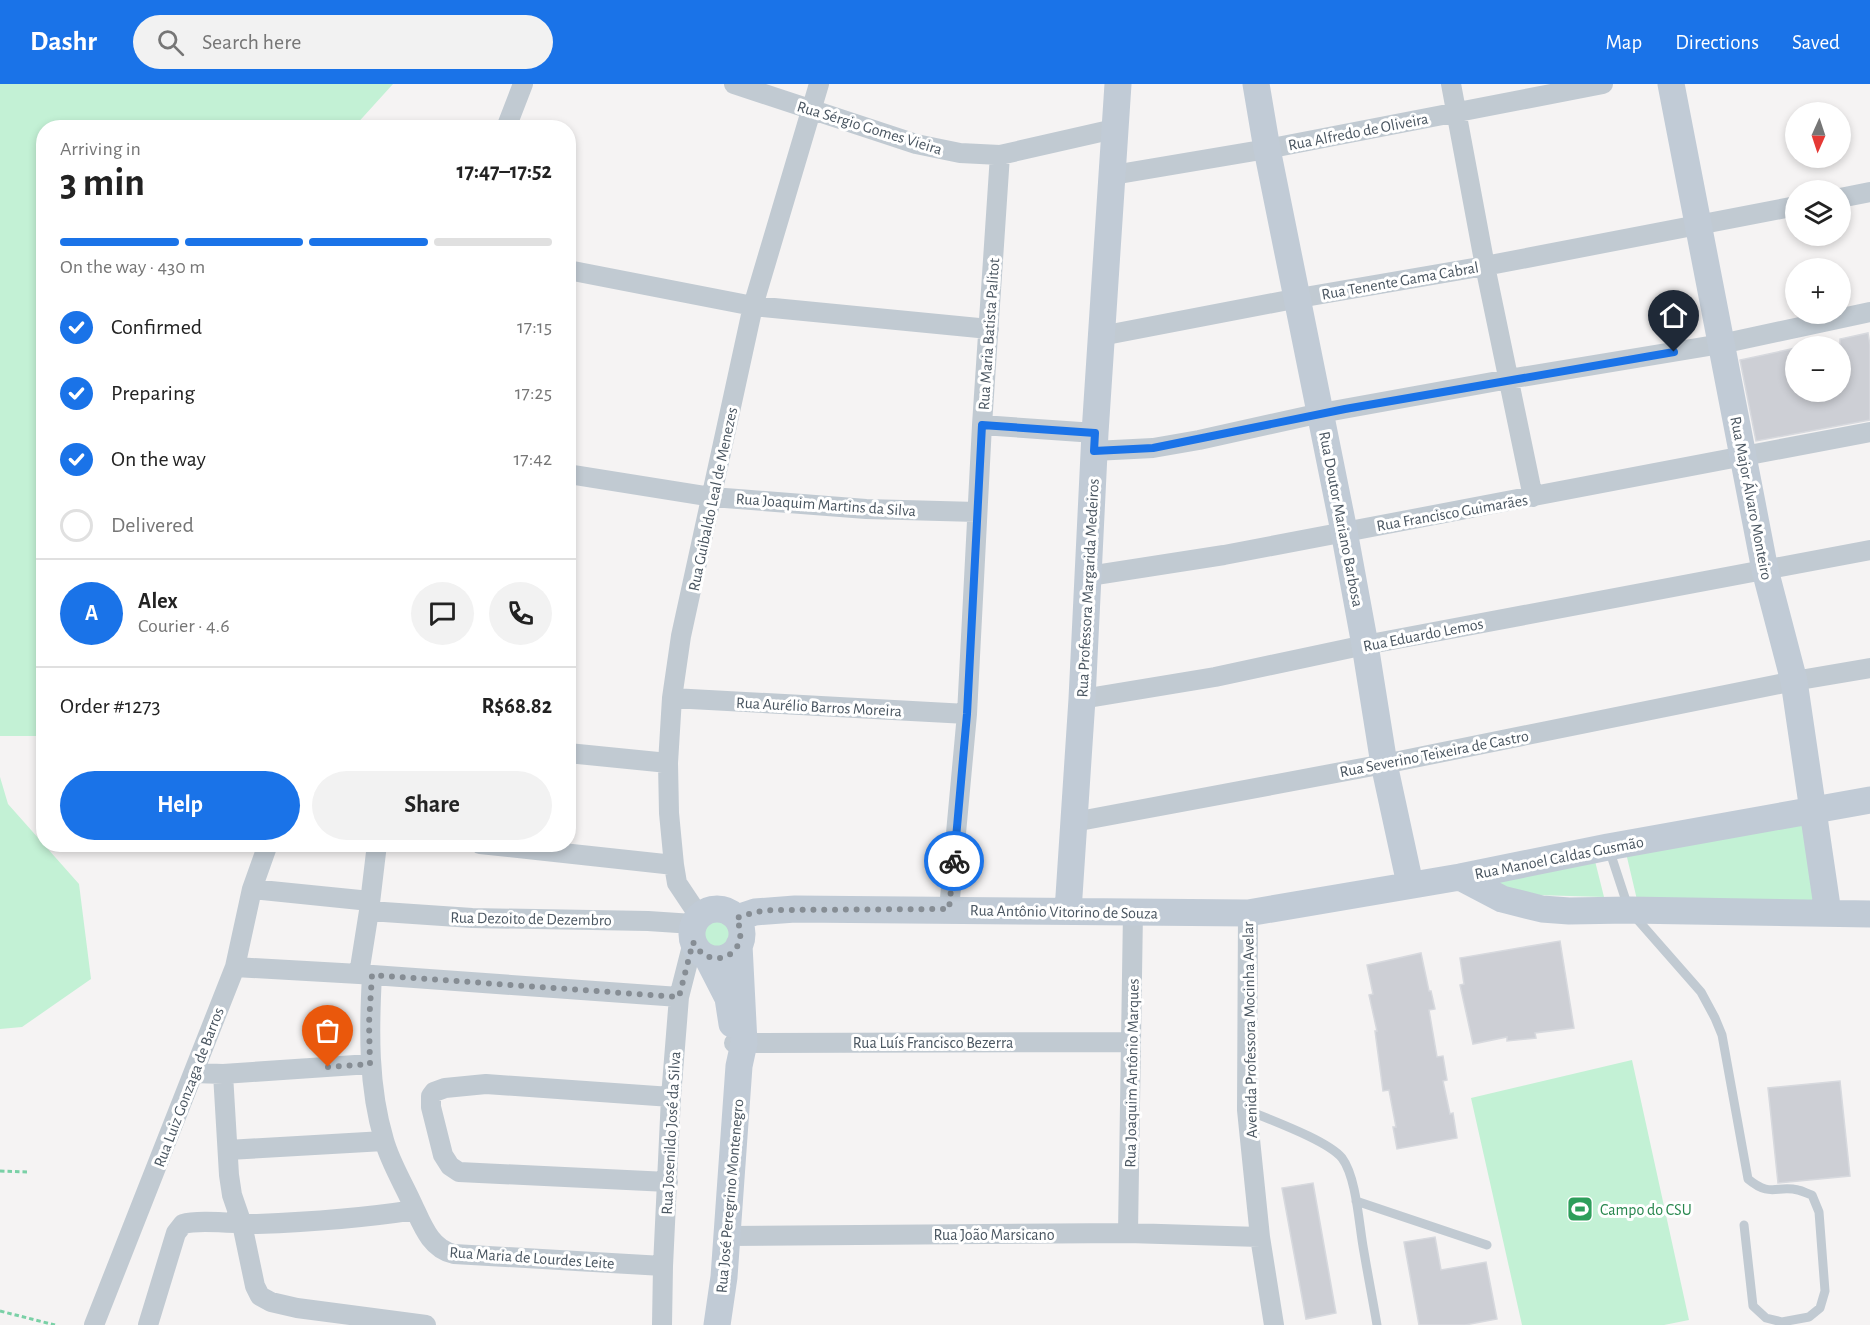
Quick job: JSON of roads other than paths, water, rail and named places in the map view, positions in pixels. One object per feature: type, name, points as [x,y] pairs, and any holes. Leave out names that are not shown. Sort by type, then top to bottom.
[{"type":"main road","name":"Rua Professora Margarida Medeiros","points":[[1068,911],[1089,576],[1094,442],[1118,84]]},
{"type":"main road","name":"Rua Doutor Mariano Barbosa","points":[[1256,84],[1344,531],[1384,764],[1410,884]]},
{"type":"main road","name":"Rua Major Álvaro Monteiro","points":[[1671,84],[1765,570],[1794,681],[1828,913]]},
{"type":"main road","name":"Rua Manoel Caldas Gusmão","points":[[1248,913],[1460,877],[1608,847],[1870,800]]},
{"type":"main road","points":[[1460,877],[1502,899],[1542,909],[1870,914]]},
{"type":"main road","name":"Rua Antônio Vitorino de Souza","points":[[736,918],[772,910],[949,909],[1248,913]]},
{"type":"main road","points":[[708,910],[728,911],[736,918],[741,926],[742,936],[739,945],[734,952],[725,957],[716,958],[698,935],[708,910]]},
{"type":"main road","name":"Rua José Peregrino Montenegro","points":[[698,935],[728,998],[739,1051]]},
{"type":"main road","name":"Rua José Peregrino Montenegro","points":[[717,1325],[724,1277],[739,1051],[739,945]]},
{"type":"street","points":[[509,120],[523,84]]},
{"type":"street","name":"Rua Sérgio Gomes Vieira","points":[[734,84],[925,146],[960,153],[1000,155],[1114,129]]},
{"type":"street","name":"Rua Guibaldo Leal de Menezes","points":[[698,935],[677,883],[674,865],[669,813],[672,698],[681,636],[753,306],[819,84]]},
{"type":"street","points":[[1451,84],[1485,266],[1533,497]]},
{"type":"street","name":"Rua Alfredo de Oliveira","points":[[1113,175],[1267,149],[1603,84]]},
{"type":"street","name":"Rua Maria Batista Palitot","points":[[949,909],[967,714],[982,425],[1000,155]]},
{"type":"street","points":[[1851,196],[1870,192]]},
{"type":"street","name":"Rua Tenente Gama Cabral","points":[[1101,336],[1299,298],[1485,266],[1785,208]]},
{"type":"street","points":[[576,272],[753,306],[989,329]]},
{"type":"street","points":[[982,425],[1094,442],[1153,448],[1321,413],[1721,344],[1870,312]]},
{"type":"street","name":"Rua Francisco Guimarães","points":[[1089,576],[1224,555],[1870,432]]},
{"type":"street","name":"Rua Joaquim Martins da Silva","points":[[576,475],[712,497],[866,509],[977,512]]},
{"type":"street","name":"Rua Eduardo Lemos","points":[[1082,699],[1215,677],[1365,645],[1870,550]]},
{"type":"street","name":"Rua Severino Teixeira de Castro","points":[[1074,822],[1384,764],[1794,681],[1870,668]]},
{"type":"street","name":"Rua Aurélio Barros Moreira","points":[[672,698],[967,714]]},
{"type":"street","points":[[576,754],[669,763]]},
{"type":"street","name":"Rua Luiz Gonzaga de Barros","points":[[94,1325],[235,967],[252,889],[265,852]]},
{"type":"street","name":"Rua Maria de Lourdes Leite","points":[[376,852],[365,975],[370,1064],[384,1141],[427,1233],[437,1247],[446,1252],[663,1266]]},
{"type":"street","points":[[554,852],[674,865]]},
{"type":"street","name":"Rua Dezoito de Dezembro","points":[[252,889],[472,918],[648,921],[698,935]]},
{"type":"street","name":"Rua Joaquim Antônio Marques","points":[[1128,1233],[1133,912]]},
{"type":"street","name":"Avenida Professora Mocinha Avelar","points":[[1248,913],[1247,1110],[1260,1238],[1274,1325]]},
{"type":"street","name":"Rua Josenildo José da Silva","points":[[662,1325],[671,1097],[679,997],[698,935]]},
{"type":"street","points":[[235,967],[679,997]]},
{"type":"street","name":"Rua Luís Francisco Bezerra","points":[[739,1051],[1131,1042]]},
{"type":"street","points":[[194,1073],[224,1074],[370,1064]]},
{"type":"street","points":[[224,1074],[232,1195],[242,1224],[255,1286],[260,1296],[271,1302],[297,1308],[426,1325]]},
{"type":"street","points":[[668,1182],[465,1173],[455,1170],[447,1163],[443,1155],[431,1107],[431,1096],[434,1092],[445,1088],[486,1084],[671,1097]]},
{"type":"street","points":[[228,1150],[384,1141]]},
{"type":"street","points":[[148,1325],[180,1226],[187,1223],[242,1224],[337,1220],[415,1210]]},
{"type":"street","name":"Rua João Marsicano","points":[[727,1236],[1128,1233],[1260,1238]]},
{"type":"lane","points":[[1608,847],[1629,910],[1701,992],[1715,1018],[1722,1035],[1748,1179],[1769,1191],[1797,1190],[1812,1195],[1819,1212],[1825,1291],[1820,1308],[1809,1317],[1782,1322],[1766,1318],[1753,1306],[1744,1225]]},
{"type":"lane","points":[[1247,1110],[1298,1131],[1335,1152],[1348,1169],[1356,1202],[1377,1325]]},
{"type":"lane","points":[[1356,1202],[1487,1245]]},
{"type":"place","name":"Campo do CSU","points":[[1580,1209]]}]
